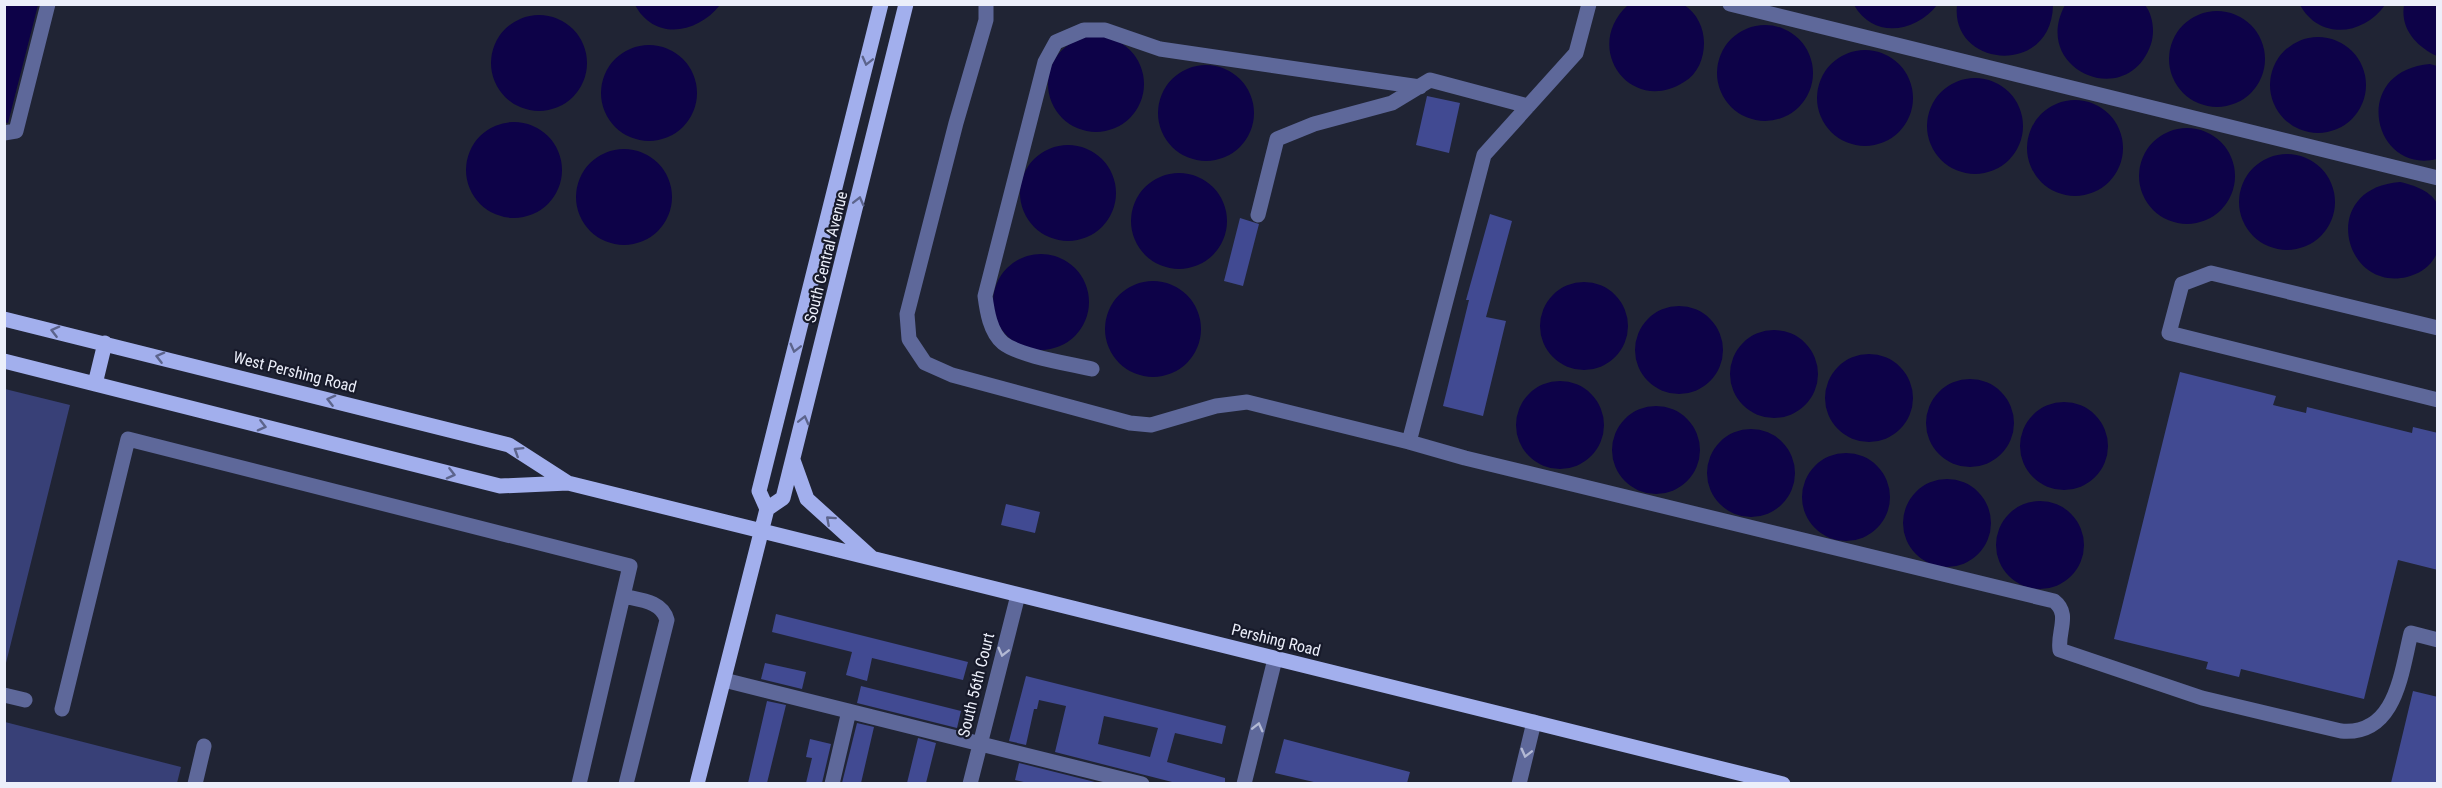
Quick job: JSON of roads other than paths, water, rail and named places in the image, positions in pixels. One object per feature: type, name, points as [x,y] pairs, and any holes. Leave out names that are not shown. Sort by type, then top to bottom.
[{"type":"main road","name":"South Central Avenue","points":[[697,783],[767,509],[759,491],[881,4]]},
{"type":"main road","name":"South Central Avenue","points":[[767,509],[783,498],[845,257],[906,4]]},
{"type":"main road","name":"West Pershing Road","points":[[4,319],[509,445],[568,483]]},
{"type":"main road","points":[[95,384],[105,343]]},
{"type":"main road","name":"West Pershing Road","points":[[4,362],[500,486],[568,483],[762,531]]},
{"type":"main road","points":[[793,460],[807,499],[873,559]]},
{"type":"main road","name":"Pershing Road","points":[[762,531],[1783,783]]},
{"type":"street","points":[[4,133],[16,131],[48,4]]},
{"type":"street","points":[[986,4],[986,20],[956,123],[907,314],[909,339],[925,363],[952,375],[1130,423],[1151,425],[1216,406],[1247,402],[2054,601],[2062,609],[2063,615],[2058,641],[2060,650],[2202,699],[2341,731],[2369,727],[2388,710],[2394,699],[2411,633],[2438,640]]},
{"type":"street","points":[[1409,442],[1484,155],[1576,53],[1589,4]]},
{"type":"street","points":[[1730,4],[2438,178]]},
{"type":"street","points":[[1092,369],[1018,350],[1002,342],[988,318],[985,296],[1045,62],[1056,42],[1084,30],[1105,30],[1160,50],[1420,87]]},
{"type":"street","points":[[1258,215],[1277,139],[1314,124],[1392,103],[1431,81],[1528,106]]},
{"type":"street","points":[[2438,328],[2211,273],[2182,284],[2169,333],[2438,400]]},
{"type":"street","points":[[62,709],[128,439],[630,566],[579,783]]},
{"type":"street","name":"South 56th Court","points":[[970,783],[1018,595]]},
{"type":"street","points":[[623,596],[656,604],[666,613],[668,620],[626,783]]},
{"type":"street","points":[[1244,783],[1275,658]]},
{"type":"street","points":[[723,680],[980,743],[1110,780],[1142,783]]},
{"type":"street","points":[[4,694],[26,700]]},
{"type":"street","points":[[832,783],[849,711]]},
{"type":"street","points":[[1519,783],[1534,722]]},
{"type":"street","points":[[195,783],[204,746]]}]
